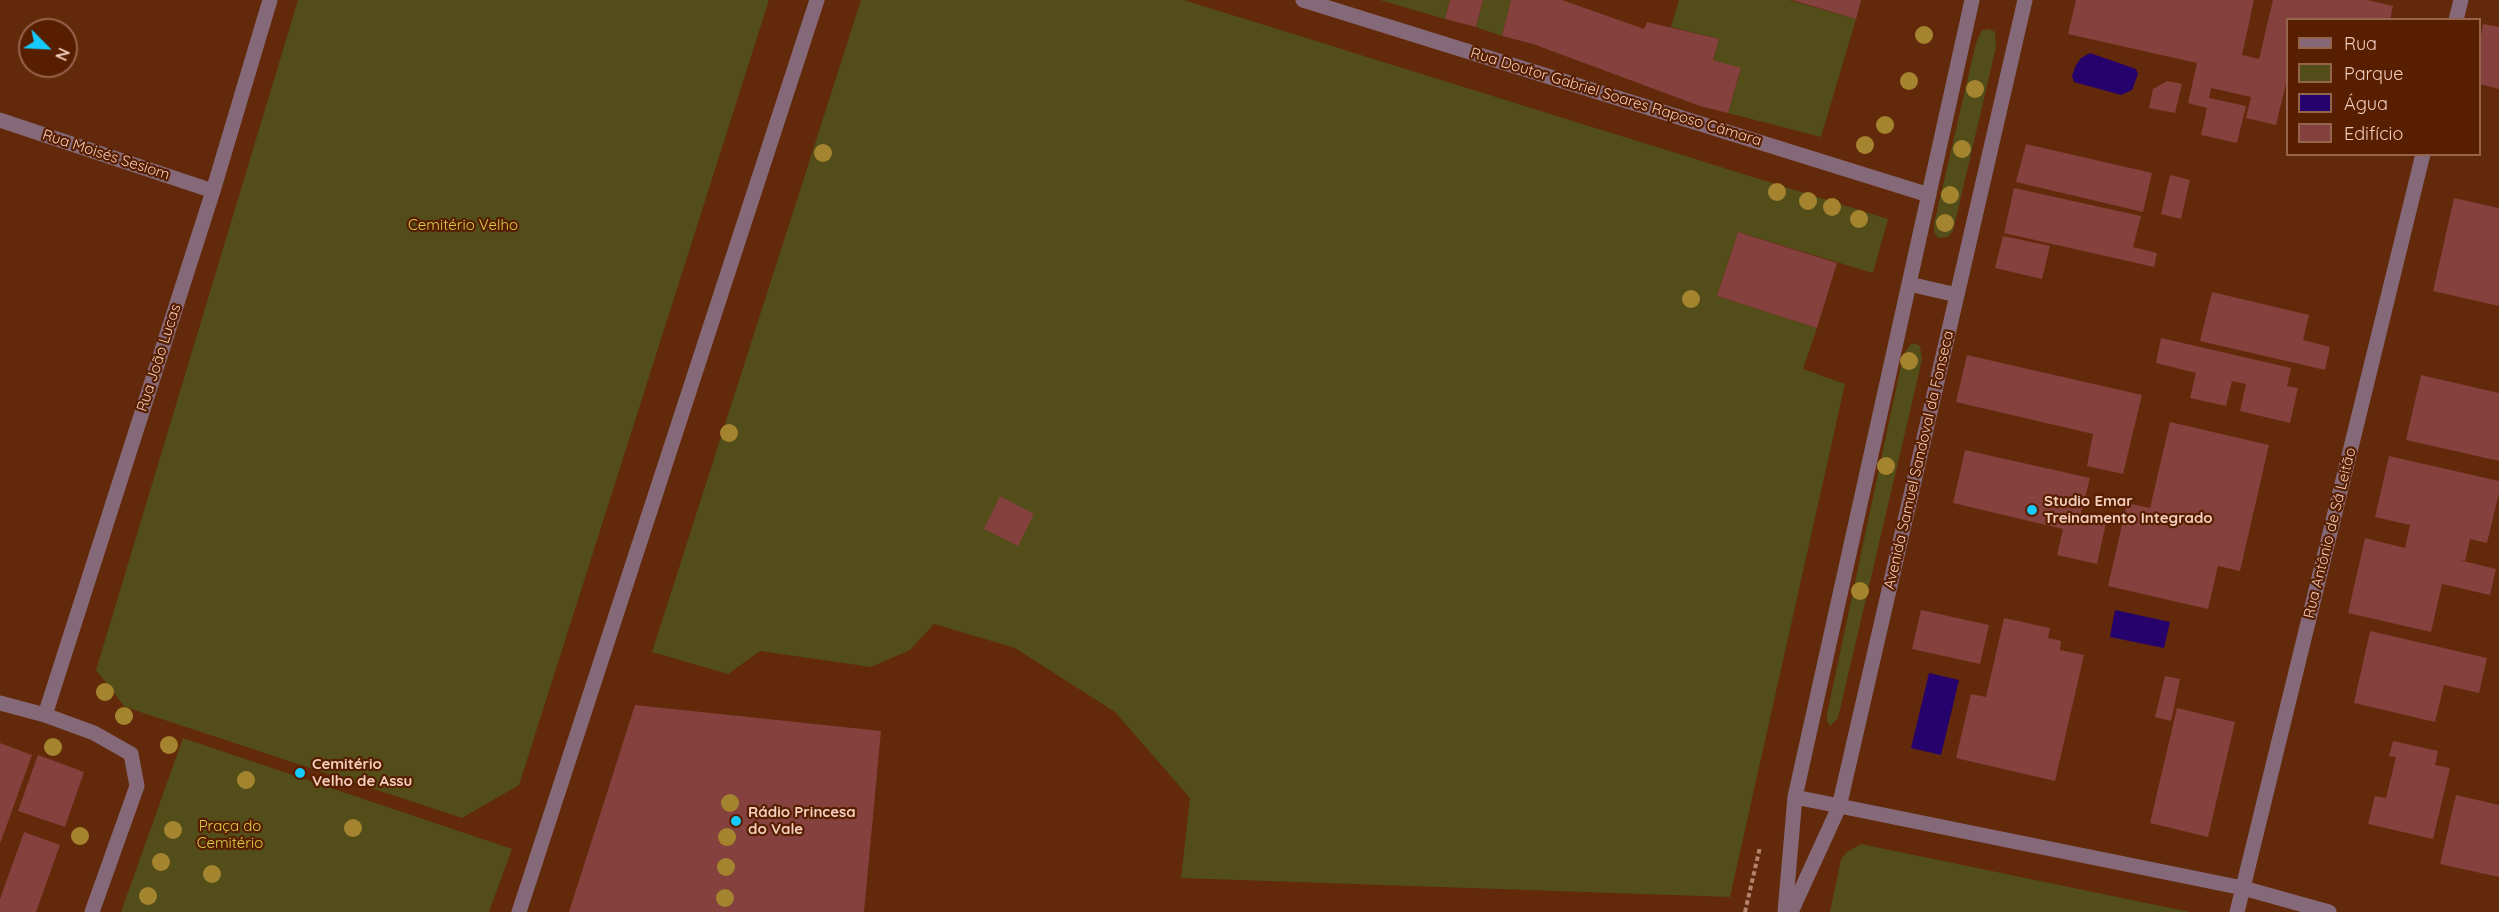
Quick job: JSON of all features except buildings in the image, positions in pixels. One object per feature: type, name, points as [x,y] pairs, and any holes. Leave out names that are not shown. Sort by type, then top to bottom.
[{"type":"street","name":"Rua João Lucas","points":[[45,715],[213,191],[270,0]]},
{"type":"street","points":[[519,912],[817,0]]},
{"type":"street","name":"Rua Doutor Gabriel Soares Raposo Câmara","points":[[1303,0],[1929,195]]},
{"type":"street","points":[[1785,912],[1795,797],[1972,0]]},
{"type":"street","name":"Avenida Samuel Sandoval da Fonseca","points":[[1791,912],[1839,807],[2025,0]]},
{"type":"street","points":[[2456,18],[2461,0]]},
{"type":"street","name":"Rua Moisés Sesiom","points":[[0,120],[213,191]]},
{"type":"street","name":"Rua Antônio de Sá Leitão","points":[[2237,912],[2423,156]]},
{"type":"street","points":[[1909,284],[1957,295]]},
{"type":"street","points":[[0,703],[45,715],[94,733],[131,754],[137,786],[92,912]]},
{"type":"street","points":[[1795,797],[2243,888],[2329,912]]},
{"type":"green space","name":"Cemitério Velho","points":[[298,0],[769,0],[519,785],[462,818],[125,707],[96,670]]},
{"type":"green space","points":[[861,0],[1184,0],[1888,219],[1873,273],[1738,232],[1717,296],[1817,328],[1803,369],[1845,384],[1730,897],[1181,878],[1190,798],[1115,712],[1015,648],[934,624],[910,650],[871,667],[760,651],[728,674],[652,652]]},
{"type":"green space","points":[[1380,0],[1450,0],[1445,19]]},
{"type":"green space","points":[[1483,0],[1511,0],[1502,36],[1476,27]]},
{"type":"green space","points":[[1679,0],[1789,0],[1856,19],[1821,137],[1728,113],[1741,69],[1713,60],[1719,39],[1671,27]]},
{"type":"green space","points":[[1989,29],[1995,32],[1996,47],[1953,231],[1948,237],[1938,238],[1934,232],[1934,224],[1976,43],[1982,30]]},
{"type":"green space","points":[[1914,343],[1920,346],[1922,360],[1838,718],[1830,726],[1827,714],[1903,356]]},
{"type":"green space","name":"Praça do Cemitério","points":[[183,738],[512,849],[489,912],[121,912]]},
{"type":"green space","points":[[1861,844],[2190,912],[1830,912],[1841,859],[1847,852]]},
{"type":"water","points":[[2090,53],[2136,69],[2138,74],[2132,90],[2121,95],[2074,82],[2072,76],[2076,65],[2081,58]]},
{"type":"water","points":[[2115,610],[2170,622],[2164,648],[2110,637]]},
{"type":"water","points":[[1929,673],[1959,680],[1941,755],[1911,748]]},
{"type":"place","name":"Studio Emar Treinamento Integrado","points":[[2032,510]]},
{"type":"place","name":"Cemitério Velho de Assu","points":[[300,773]]},
{"type":"place","name":"Rádio Princesa do Vale","points":[[736,821]]}]
